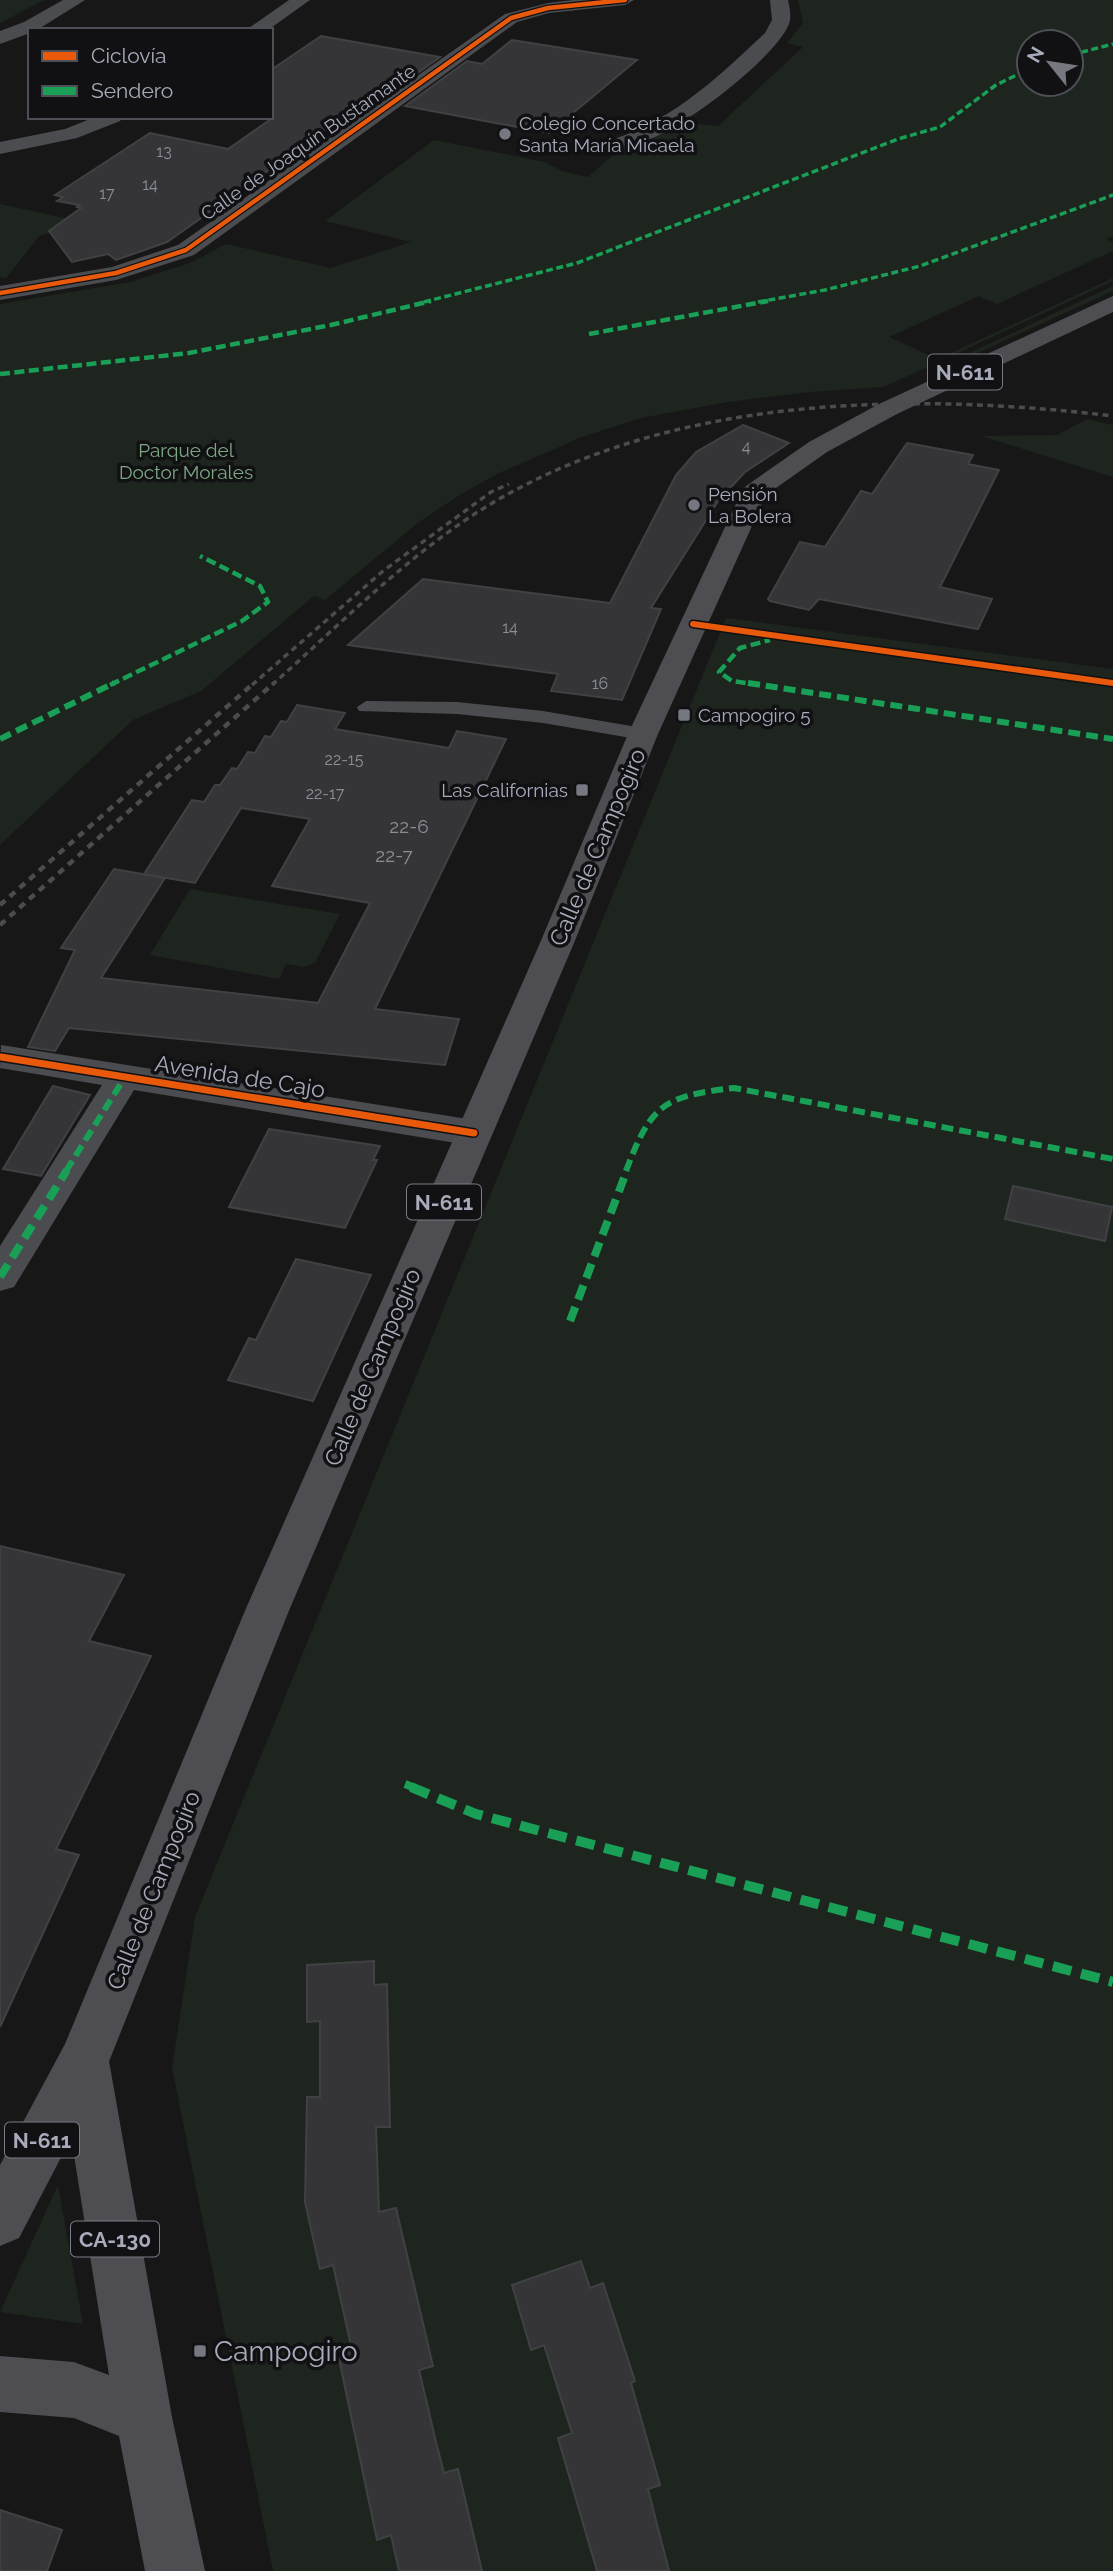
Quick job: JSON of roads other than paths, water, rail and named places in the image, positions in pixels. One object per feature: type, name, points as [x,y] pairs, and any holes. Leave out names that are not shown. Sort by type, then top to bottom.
[{"type":"main road","name":"Calle de Campogiro","points":[[84,2061],[266,1614],[474,1133],[626,732],[755,491],[818,447],[888,409],[1113,303]]},
{"type":"main road","name":"N-611","points":[[0,2219],[84,2061]]},
{"type":"main road","name":"CA-130","points":[[84,2061],[144,2417],[175,2571]]},
{"type":"main road","points":[[0,2384],[74,2390],[144,2417]]},
{"type":"street","points":[[0,38],[30,26],[76,0]]},
{"type":"street","points":[[258,28],[301,0]]},
{"type":"street","name":"Calle de Joaquín Bustamante","points":[[0,293],[116,273],[186,250],[511,18],[548,8],[625,0]]},
{"type":"street","points":[[624,142],[652,134],[682,116],[772,37],[782,25],[783,14],[779,0]]},
{"type":"street","points":[[0,148],[70,134],[108,119]]},
{"type":"street","name":"Avenida de Cajo","points":[[1,1058],[474,1133]]},
{"type":"street","name":"Avenida de Cajo","points":[[0,1277],[125,1077]]},
{"type":"lane","points":[[366,707],[457,708],[543,717],[626,732]]},
{"type":"railway","points":[[272,685],[394,575],[473,515],[545,475],[621,445],[701,424],[783,411],[867,405],[950,404],[1033,408],[1113,416]]},
{"type":"railway","points":[[252,685],[383,571],[491,492],[509,484]]},
{"type":"railway","points":[[0,905],[254,683]]},
{"type":"railway","points":[[0,925],[274,683]]},
{"type":"place","name":"Colegio Concertado Santa María Micaela","points":[[505,134]]},
{"type":"place","name":"Pensión La Bolera","points":[[694,505]]},
{"type":"place","name":"Campogiro 5","points":[[684,715]]},
{"type":"place","name":"Las Californias","points":[[582,790]]},
{"type":"place","name":"Campogiro","points":[[200,2351]]},
{"type":"park label","name":"Parque del Doctor Morales","points":[[186,461]]}]
